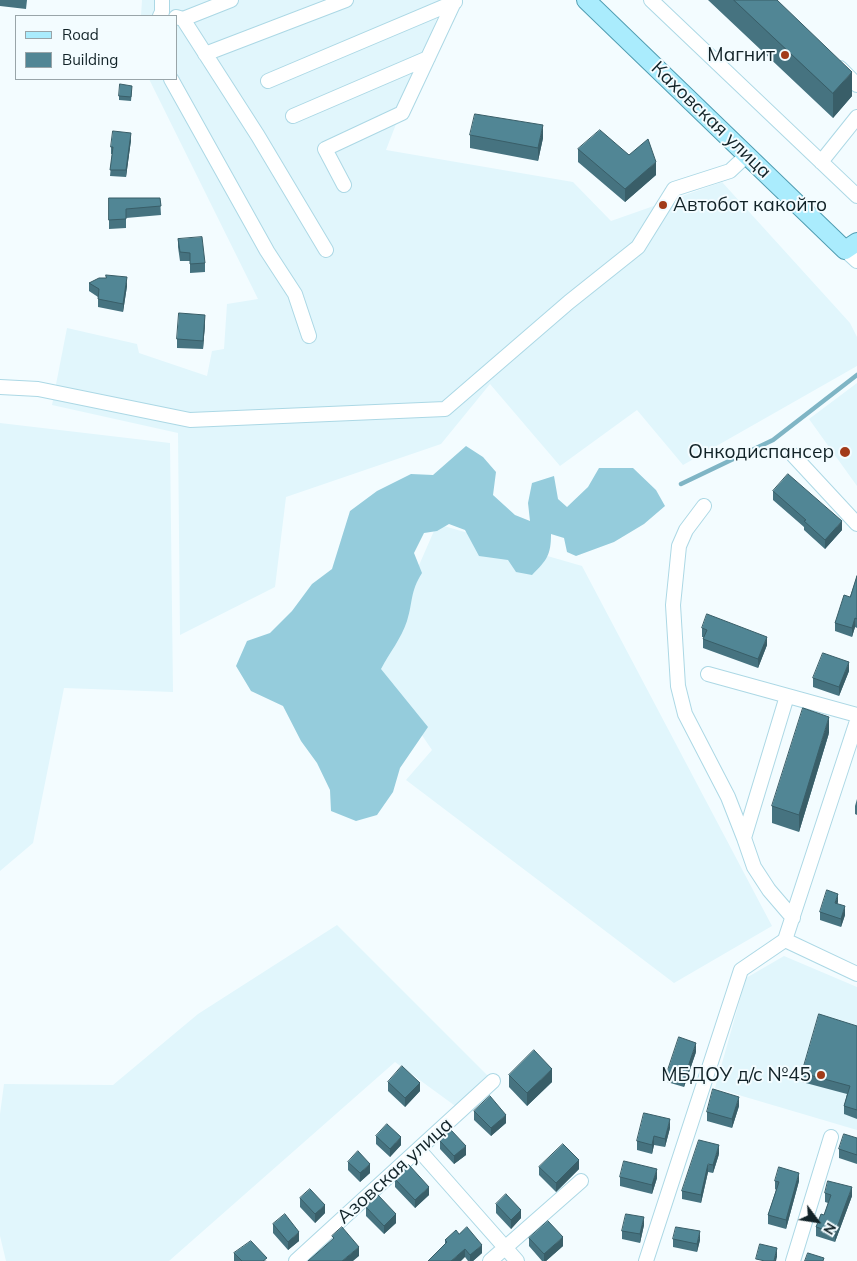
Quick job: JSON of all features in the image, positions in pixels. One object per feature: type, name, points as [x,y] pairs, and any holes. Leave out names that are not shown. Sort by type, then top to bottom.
[{"type":"main road","name":"Каховская улица","points":[[586,0],[747,155],[853,251]]},
{"type":"street","points":[[169,14],[231,0]]},
{"type":"street","points":[[205,54],[346,0]]},
{"type":"street","points":[[651,0],[857,196]]},
{"type":"street","points":[[344,186],[326,149],[402,113],[455,1]]},
{"type":"street","points":[[268,81],[455,1]]},
{"type":"street","points":[[178,24],[205,54],[258,136],[326,250]]},
{"type":"street","points":[[293,116],[428,58]]},
{"type":"street","points":[[830,59],[857,85]]},
{"type":"street","points":[[172,80],[267,251],[295,294],[309,336]]},
{"type":"street","points":[[821,162],[857,116]]},
{"type":"street","points":[[0,387],[38,389],[190,420],[445,409],[569,302],[638,247],[674,189],[730,171],[747,155]]},
{"type":"street","points":[[793,455],[857,524]]},
{"type":"street","points":[[704,506],[686,530],[679,546],[673,606],[678,686],[685,714],[728,797],[754,867],[769,890],[793,918]]},
{"type":"street","points":[[708,674],[857,715]]},
{"type":"street","points":[[744,838],[787,696]]},
{"type":"street","points":[[646,1261],[741,970],[785,940],[857,721]]},
{"type":"street","points":[[785,940],[857,974]]},
{"type":"street","name":"Азовская улица","points":[[296,1261],[493,1081]]},
{"type":"street","points":[[793,1261],[830,1137]]},
{"type":"street","points":[[419,1150],[517,1261]]},
{"type":"street","points":[[490,1261],[581,1181]]},
{"type":"shaded area","points":[[142,0],[444,0],[386,150],[573,182],[611,221],[722,182],[850,323],[857,337],[857,366],[683,465],[637,410],[560,466],[490,384],[441,444],[286,497],[275,587],[180,635],[178,433],[52,405],[67,328],[137,344],[139,353],[207,376],[212,351],[224,349],[227,304],[258,299],[149,80],[178,80],[178,15],[141,15]]},
{"type":"shaded area","name":"Онкодиспансер","points":[[857,383],[857,486],[809,419]]},
{"type":"shaded area","points":[[0,423],[170,443],[173,692],[64,688],[33,843],[0,871]]},
{"type":"shaded area","points":[[466,446],[483,457],[496,472],[493,495],[515,515],[530,521],[528,503],[532,483],[554,476],[558,499],[567,507],[588,487],[599,468],[633,468],[656,490],[665,506],[644,524],[614,542],[576,556],[567,552],[564,538],[551,534],[547,557],[532,575],[516,572],[508,560],[479,556],[465,530],[449,524],[437,531],[424,533],[414,553],[422,573],[414,592],[405,628],[381,669],[428,727],[400,768],[393,792],[377,815],[356,821],[331,811],[330,790],[317,763],[301,741],[283,706],[251,691],[236,666],[247,641],[270,633],[292,611],[312,584],[332,569],[350,511],[377,491],[411,474],[433,475]]},
{"type":"shaded area","points":[[437,524],[582,566],[772,926],[674,983],[406,780],[432,750],[375,666]]},
{"type":"shaded area","points":[[337,925],[488,1076],[458,1108],[395,1062],[169,1261],[6,1261],[0,1236],[0,1114],[4,1084],[113,1085],[198,1014]]},
{"type":"shaded area","points":[[784,956],[857,987],[857,1130],[715,1088],[746,978]]},
{"type":"building","points":[[734,0],[777,0],[852,72],[833,93]]},
{"type":"building","points":[[120,84],[132,86],[131,97],[119,96]]},
{"type":"building","points":[[475,114],[543,125],[538,148],[470,135]]},
{"type":"building","points":[[600,130],[629,155],[648,139],[656,162],[625,189],[578,149]]},
{"type":"building","points":[[113,131],[131,133],[126,170],[110,170]]},
{"type":"building","points":[[109,198],[160,198],[161,206],[126,209],[126,219],[109,220]]},
{"type":"building","points":[[202,237],[205,263],[190,264],[190,253],[180,252],[178,239]]},
{"type":"building","points":[[106,275],[127,277],[123,304],[98,299],[99,289],[89,283],[99,278],[106,278]]},
{"type":"building","points":[[179,313],[205,315],[203,341],[177,339]]},
{"type":"building","points":[[788,474],[842,521],[825,540],[804,521],[806,520],[773,491]]},
{"type":"building","points":[[857,576],[857,619],[855,618],[852,628],[835,623],[844,595],[850,597]]},
{"type":"building","points":[[707,614],[767,637],[758,659],[703,639],[707,630],[702,628]]},
{"type":"building","points":[[823,653],[849,662],[839,687],[813,678]]},
{"type":"building","points":[[803,708],[829,717],[799,815],[772,806]]},
{"type":"building","points":[[827,890],[838,894],[835,903],[845,906],[841,919],[820,912]]},
{"type":"building","name":"МБДОУ д/с №45","points":[[819,1014],[857,1026],[857,1110],[844,1106],[850,1086],[802,1073]]},
{"type":"building","points":[[679,1037],[696,1043],[684,1079],[667,1073]]},
{"type":"building","points":[[534,1050],[552,1069],[527,1093],[509,1075]]},
{"type":"building","points":[[402,1066],[420,1083],[405,1098],[388,1082]]},
{"type":"building","points":[[713,1089],[739,1097],[732,1119],[707,1112]]},
{"type":"building","points":[[490,1096],[506,1115],[491,1128],[474,1111]]},
{"type":"building","points":[[644,1113],[670,1119],[665,1139],[654,1136],[652,1145],[637,1141]]},
{"type":"building","points":[[387,1124],[401,1137],[390,1149],[376,1136]]},
{"type":"building","points":[[451,1130],[466,1146],[454,1156],[440,1141]]},
{"type":"building","points":[[844,1134],[857,1138],[857,1155],[839,1149]]},
{"type":"building","points":[[699,1140],[719,1145],[713,1165],[708,1164],[701,1195],[682,1191]]},
{"type":"building","points":[[563,1144],[579,1160],[556,1183],[539,1167]]},
{"type":"building","points":[[358,1151],[370,1164],[360,1173],[348,1162]]},
{"type":"building","points":[[624,1161],[657,1169],[652,1185],[620,1177]]},
{"type":"building","points":[[409,1165],[429,1187],[415,1200],[395,1179]]},
{"type":"building","points":[[779,1167],[799,1173],[786,1220],[768,1215],[779,1182],[775,1181]]},
{"type":"building","points":[[828,1181],[852,1187],[835,1233],[816,1227],[821,1214],[824,1215],[831,1195],[825,1193]]},
{"type":"building","points":[[310,1189],[325,1205],[315,1214],[300,1198]]},
{"type":"building","points":[[506,1194],[521,1210],[511,1220],[496,1204]]},
{"type":"building","points":[[378,1195],[396,1214],[384,1226],[366,1207]]},
{"type":"building","points":[[285,1214],[299,1232],[288,1242],[273,1224]]},
{"type":"building","points":[[626,1214],[644,1217],[640,1234],[622,1231]]},
{"type":"building","points":[[548,1221],[563,1237],[544,1254],[529,1238]]},
{"type":"building","points":[[342,1227],[359,1247],[342,1261],[308,1261],[334,1238],[332,1236]]},
{"type":"building","points":[[467,1227],[482,1245],[470,1255],[465,1249],[451,1261],[428,1261],[456,1230],[459,1234]]},
{"type":"building","points":[[676,1227],[700,1231],[697,1244],[673,1239]]},
{"type":"building","points":[[251,1241],[267,1258],[263,1261],[242,1261],[234,1253]]},
{"type":"building","points":[[760,1244],[777,1248],[774,1261],[756,1259]]},
{"type":"building","points":[[808,1253],[824,1258],[823,1261],[805,1261]]},
{"type":"waterway","points":[[681,484],[773,440],[857,375]]},
{"type":"place","name":"Магнит","points":[[785,55]]},
{"type":"place","name":"Автобот какойто","points":[[663,205]]},
{"type":"place","name":"Онкодиспансер","points":[[845,452]]},
{"type":"place","name":"МБДОУ д/с №45","points":[[821,1075]]}]
